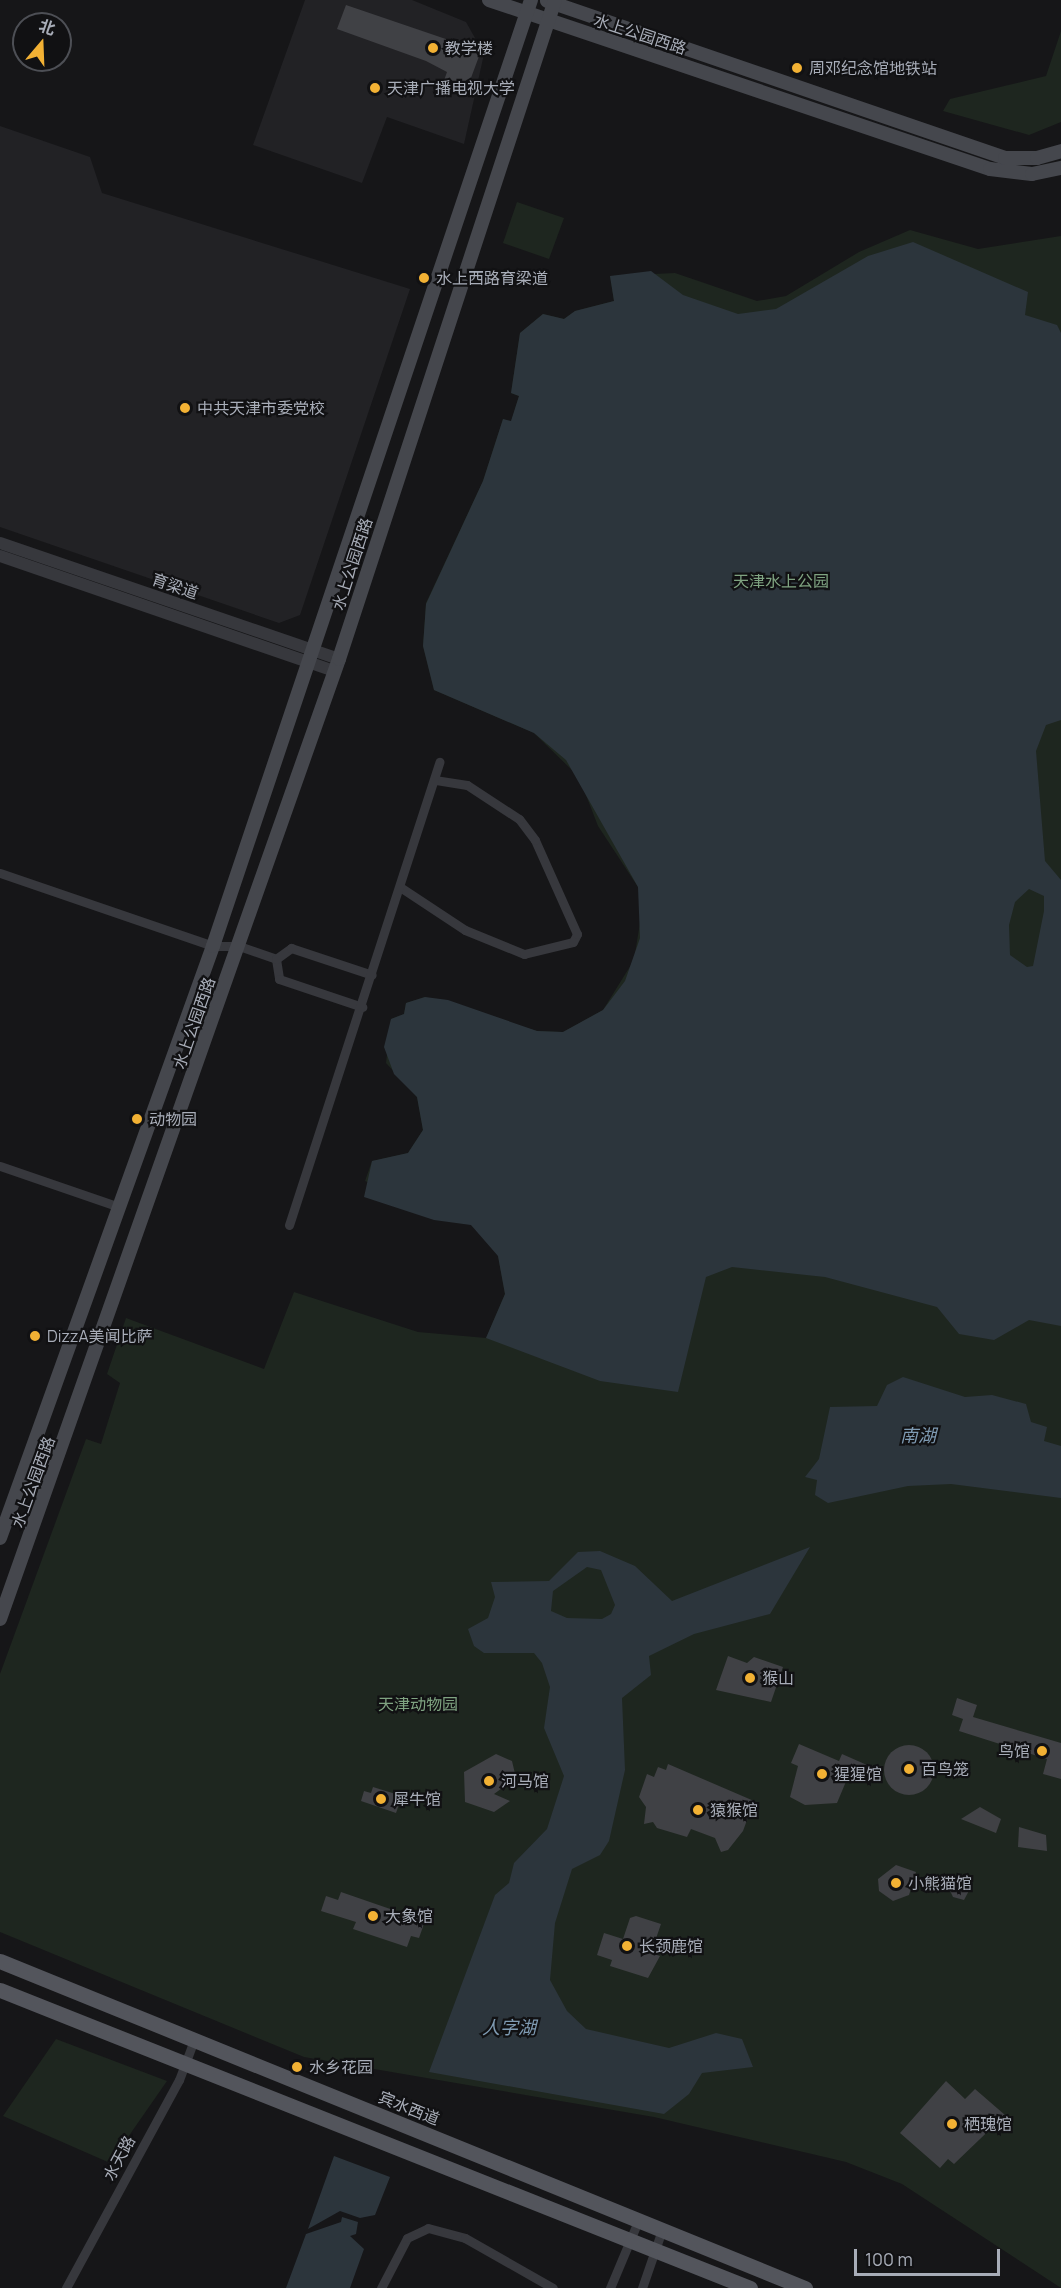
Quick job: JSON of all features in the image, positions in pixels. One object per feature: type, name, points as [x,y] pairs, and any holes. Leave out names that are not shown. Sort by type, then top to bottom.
[{"type":"main road","points":[[489,0],[529,7],[550,22]]},
{"type":"main road","points":[[550,22],[551,1]]},
{"type":"main road","name":"水上公园西路","points":[[551,1],[1005,158],[1037,158],[1061,151]]},
{"type":"main road","name":"水上公园西路","points":[[0,1538],[213,946],[529,7]]},
{"type":"main road","name":"水上公园西路","points":[[0,1619],[337,665],[550,22],[990,169],[1032,174],[1061,168]]},
{"type":"main road","name":"宾水西道","points":[[0,1961],[805,2288]]},
{"type":"main road","points":[[0,1990],[186,2061],[750,2288]]},
{"type":"street","name":"育梁道","points":[[0,543],[337,665]]},
{"type":"street","points":[[0,556],[310,656]]},
{"type":"street","points":[[289,1225],[362,1007],[439,762]]},
{"type":"street","points":[[400,887],[465,930],[524,954],[573,942],[577,934],[535,840],[519,819],[467,785],[434,780]]},
{"type":"street","points":[[0,873],[213,946],[239,946],[276,959]]},
{"type":"street","points":[[276,959],[291,948],[372,975]]},
{"type":"street","points":[[276,959],[279,979],[362,1007]]},
{"type":"street","points":[[0,1166],[120,1207]]},
{"type":"street","name":"水天路","points":[[66,2288],[186,2061],[194,2040]]},
{"type":"street","points":[[610,2288],[639,2221]]},
{"type":"street","points":[[381,2288],[407,2238],[428,2228],[465,2238],[553,2288]]},
{"type":"street","points":[[642,2288],[662,2230]]},
{"type":"shaded area","name":"天津广播电视大学","points":[[305,0],[412,0],[466,22],[484,54],[464,144],[387,117],[362,183],[253,145]]},
{"type":"shaded area","name":"中共天津市委党校","points":[[0,126],[90,157],[102,193],[410,289],[300,615],[279,623],[0,527]]},
{"type":"green space","points":[[1061,31],[1061,122],[1029,135],[943,111],[950,99],[1046,76]]},
{"type":"green space","points":[[517,202],[564,218],[549,259],[503,243]]},
{"type":"green space","name":"天津动物园","points":[[910,230],[978,249],[1061,236],[1061,2288],[902,2184],[846,2162],[654,2117],[304,2057],[0,1932],[0,1674],[86,1439],[101,1444],[120,1383],[107,1374],[126,1318],[264,1369],[294,1292],[418,1332],[486,1338],[505,1294],[498,1256],[488,1239],[471,1225],[365,1181],[372,1161],[408,1153],[423,1130],[417,1097],[386,1063],[391,1019],[404,1014],[406,1003],[425,997],[537,1031],[563,1032],[603,1010],[634,960],[642,910],[638,887],[598,826],[579,777],[534,733],[434,690],[423,646],[426,603],[483,481],[503,419],[511,422],[519,396],[511,393],[520,333],[543,314],[564,319],[575,311],[614,301],[610,276],[675,273],[757,301],[786,296],[859,252]]},
{"type":"green space","points":[[56,2039],[167,2081],[110,2163],[3,2116]]},
{"type":"water","name":"天津水上公园","points":[[913,242],[1028,292],[1025,315],[1057,325],[1061,333],[1061,720],[1046,725],[1036,751],[1045,861],[1061,880],[1061,1326],[1029,1320],[994,1340],[959,1334],[937,1307],[825,1277],[732,1267],[706,1277],[678,1392],[600,1381],[486,1338],[505,1294],[498,1256],[471,1225],[434,1220],[364,1197],[372,1161],[408,1153],[423,1130],[417,1097],[394,1074],[384,1047],[391,1019],[404,1014],[406,1003],[425,997],[448,1000],[537,1031],[563,1032],[603,1010],[625,981],[640,938],[638,887],[566,760],[534,733],[434,690],[423,646],[426,604],[483,481],[503,419],[511,421],[519,396],[511,393],[520,333],[543,314],[564,319],[575,311],[614,301],[610,276],[651,271],[683,295],[738,314],[776,309],[868,256]],"holes":[[[1029,889],[1044,896],[1044,911],[1033,966],[1027,967],[1010,955],[1009,925],[1015,902]]]},
{"type":"water","name":"南湖","points":[[903,1377],[965,1397],[992,1395],[1026,1404],[1031,1422],[1047,1427],[1044,1441],[1061,1446],[1061,1498],[951,1484],[908,1486],[828,1503],[815,1495],[817,1480],[805,1477],[819,1459],[830,1407],[877,1406],[887,1385]]},
{"type":"water","name":"人字湖","points":[[810,1547],[770,1614],[694,1634],[649,1656],[651,1675],[622,1698],[625,1770],[609,1841],[600,1855],[572,1869],[555,1923],[550,1980],[567,2011],[586,2029],[669,2048],[716,2033],[742,2039],[753,2067],[702,2073],[689,2094],[664,2114],[429,2072],[495,1895],[509,1883],[514,1863],[547,1829],[564,1776],[544,1728],[550,1687],[542,1663],[534,1653],[484,1653],[474,1646],[468,1629],[488,1618],[495,1597],[491,1582],[549,1581],[578,1552],[600,1551],[635,1566],[672,1601]],"holes":[[[587,1567],[601,1570],[615,1605],[611,1614],[602,1619],[567,1618],[551,1611],[553,1591]]]},
{"type":"water","points":[[334,2156],[390,2177],[375,2215],[360,2218],[340,2211],[308,2229]]},
{"type":"water","points":[[342,2217],[358,2222],[356,2234],[350,2236],[364,2249],[350,2288],[286,2288],[306,2234],[341,2222]]},
{"type":"building","name":"教学楼","points":[[346,5],[481,51],[465,94],[442,86],[447,72],[426,61],[337,29]]},
{"type":"building","name":"猴山","points":[[728,1656],[747,1663],[754,1657],[783,1667],[771,1702],[716,1690]]},
{"type":"building","name":"鸟馆","points":[[957,1698],[977,1705],[973,1717],[1061,1743],[1061,1779],[1043,1774],[1047,1759],[959,1731],[963,1719],[952,1715]]},
{"type":"building","name":"猩猩馆","points":[[799,1744],[839,1761],[842,1754],[867,1765],[862,1777],[850,1772],[837,1803],[805,1805],[790,1797],[798,1766],[791,1763]]},
{"type":"building","name":"百鸟笼","points":[[909,1745],[923,1749],[930,1756],[934,1770],[930,1784],[923,1791],[909,1795],[895,1791],[888,1784],[884,1770],[888,1756],[895,1749]]},
{"type":"building","name":"河马馆","points":[[496,1754],[512,1761],[516,1778],[494,1794],[510,1801],[494,1812],[465,1802],[464,1772]]},
{"type":"building","name":"猿猴馆","points":[[668,1764],[754,1801],[743,1831],[728,1850],[721,1852],[715,1838],[691,1829],[687,1837],[657,1828],[653,1822],[644,1824],[646,1807],[639,1797],[647,1774],[654,1777],[658,1767],[666,1770]]},
{"type":"building","name":"犀牛馆","points":[[373,1787],[402,1796],[396,1813],[361,1801],[364,1791],[371,1793]]},
{"type":"building","name":"鸟馆","points":[[980,1807],[1001,1819],[996,1833],[961,1819]]},
{"type":"building","points":[[1019,1827],[1046,1835],[1047,1851],[1018,1847]]},
{"type":"building","name":"小熊猫馆","points":[[896,1865],[916,1872],[909,1895],[893,1901],[879,1891],[878,1879]]},
{"type":"building","points":[[960,1876],[972,1885],[964,1900],[953,1897],[945,1880]]},
{"type":"building","name":"大象馆","points":[[341,1892],[425,1921],[419,1938],[411,1936],[407,1947],[353,1929],[356,1922],[321,1911],[326,1896],[338,1900]]},
{"type":"building","name":"长颈鹿馆","points":[[636,1916],[661,1924],[651,1953],[660,1956],[648,1978],[610,1966],[612,1960],[597,1955],[604,1933],[623,1939],[630,1918]]},
{"type":"building","name":"栖瑰馆","points":[[946,2081],[965,2099],[975,2089],[1005,2115],[954,2164],[948,2159],[940,2168],[900,2133]]},
{"type":"place","name":"教学楼","points":[[433,48]]},
{"type":"place","name":"周邓纪念馆地铁站","points":[[797,68]]},
{"type":"place","name":"天津广播电视大学","points":[[375,88]]},
{"type":"place","name":"水上西路育梁道","points":[[424,278]]},
{"type":"place","name":"中共天津市委党校","points":[[185,408]]},
{"type":"place","name":"动物园","points":[[137,1119]]},
{"type":"place","name":"DizzA美闻比萨","points":[[35,1336]]},
{"type":"place","name":"猴山","points":[[750,1678]]},
{"type":"place","name":"鸟馆","points":[[1042,1751]]},
{"type":"place","name":"百鸟笼","points":[[909,1769]]},
{"type":"place","name":"猩猩馆","points":[[822,1774]]},
{"type":"place","name":"河马馆","points":[[489,1781]]},
{"type":"place","name":"犀牛馆","points":[[381,1799]]},
{"type":"place","name":"猿猴馆","points":[[698,1810]]},
{"type":"place","name":"小熊猫馆","points":[[896,1883]]},
{"type":"place","name":"大象馆","points":[[373,1916]]},
{"type":"place","name":"长颈鹿馆","points":[[627,1946]]},
{"type":"place","name":"水乡花园","points":[[297,2067]]},
{"type":"place","name":"栖瑰馆","points":[[952,2124]]}]
